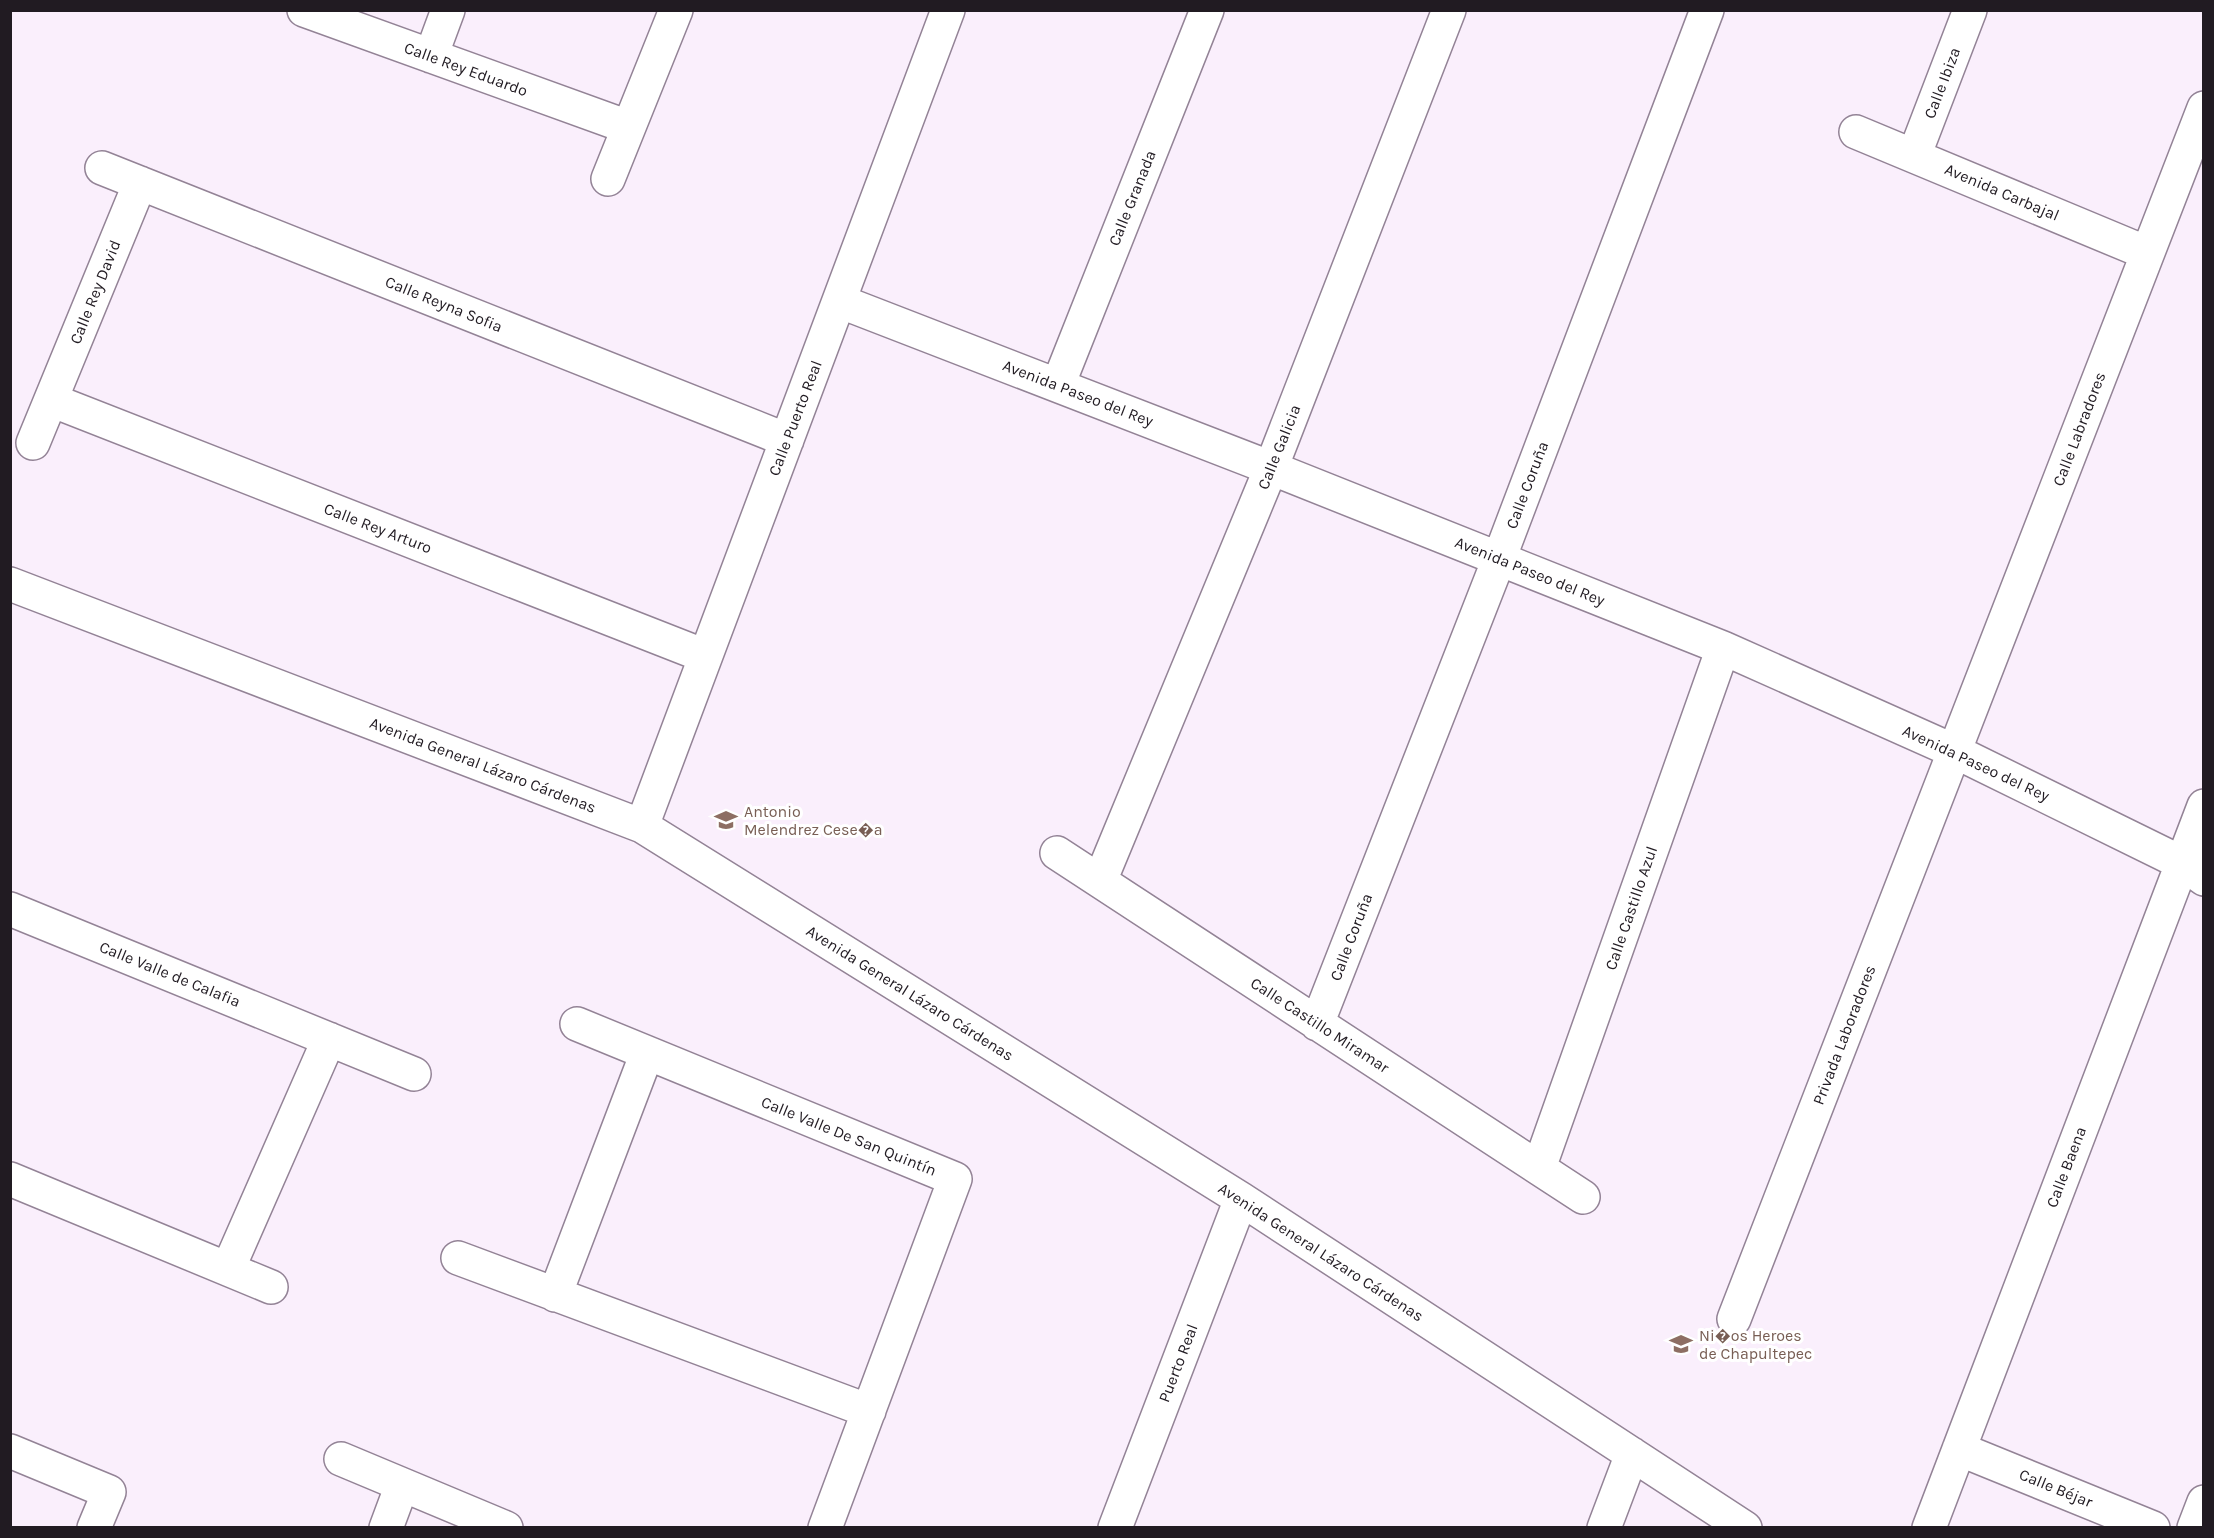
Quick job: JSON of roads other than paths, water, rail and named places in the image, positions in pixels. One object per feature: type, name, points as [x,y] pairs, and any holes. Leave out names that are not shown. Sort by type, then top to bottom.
[{"type":"street","name":"Calle Rey Eduardo","points":[[304,10],[628,127]]},
{"type":"street","points":[[431,56],[448,10]]},
{"type":"street","points":[[608,179],[676,10]]},
{"type":"street","name":"Calle Puerto Real","points":[[642,826],[948,10]]},
{"type":"street","name":"Calle Granada","points":[[1058,386],[1207,10]]},
{"type":"street","name":"Calle Galicia","points":[[1100,881],[1271,468],[1449,10]]},
{"type":"street","name":"Calle Coruña","points":[[1317,1024],[1499,559],[1707,10]]},
{"type":"street","name":"Calle Ibiza","points":[[1914,156],[1970,10]]},
{"type":"street","name":"Calle Labradores","points":[[1954,751],[2147,253],[2191,175],[2204,108]]},
{"type":"street","name":"Avenida Carbajal","points":[[1856,132],[2147,253]]},
{"type":"street","name":"Calle Reyna Sofia","points":[[102,168],[787,440]]},
{"type":"street","name":"Calle Rey David","points":[[33,443],[140,183]]},
{"type":"street","name":"Avenida Paseo del Rey","points":[[839,301],[1271,468],[1723,648],[1954,751],[2193,871]]},
{"type":"street","name":"Calle Rey Arturo","points":[[51,400],[705,656]]},
{"type":"street","name":"Avenida General Lázaro Cárdenas","points":[[10,584],[642,826],[1241,1199],[1745,1527]]},
{"type":"street","name":"Calle Castillo Azul","points":[[1539,1168],[1723,648]]},
{"type":"street","name":"Privada Laboradores","points":[[1734,1319],[1954,751]]},
{"type":"street","name":"Calle Baena","points":[[1929,1527],[2193,871],[2204,806]]},
{"type":"street","name":"Calle Castillo Miramar","points":[[1057,853],[1583,1197]]},
{"type":"street","name":"Calle Valle de Calafia","points":[[10,909],[414,1074]]},
{"type":"street","name":"Calle Valle De San Quintín","points":[[577,1024],[955,1179],[825,1527]]},
{"type":"street","points":[[228,1269],[329,1039]]},
{"type":"street","points":[[555,1295],[647,1053]]},
{"type":"street","points":[[10,1179],[271,1287]]},
{"type":"street","name":"Puerto Real","points":[[1115,1527],[1241,1199]]},
{"type":"street","points":[[458,1258],[869,1411]]},
{"type":"street","name":"Calle Béjar","points":[[1959,1449],[2153,1527]]},
{"type":"street","points":[[10,1451],[109,1492],[94,1527]]},
{"type":"street","points":[[1604,1527],[1632,1454]]},
{"type":"street","points":[[340,1459],[506,1527]]},
{"type":"street","points":[[386,1527],[402,1485]]},
{"type":"street","points":[[2194,1527],[2204,1502]]},
{"type":"place","name":"Antonio Melendrez Cese�a","points":[[726,820]]},
{"type":"place","name":"Ni�os Heroes de Chapultepec","points":[[1681,1344]]}]
